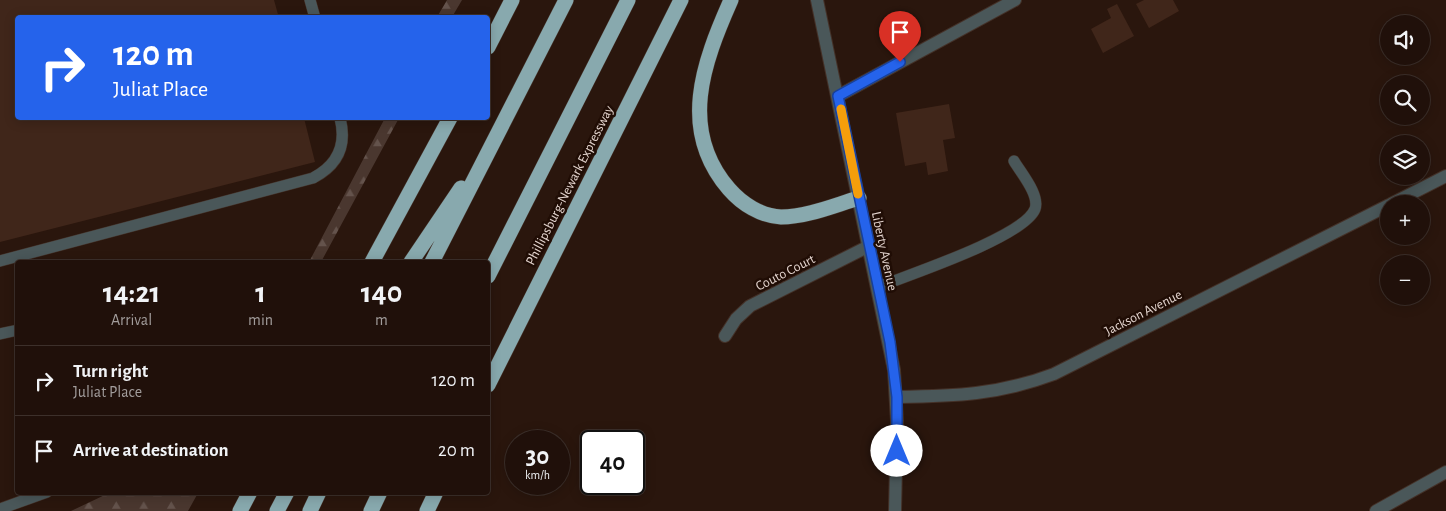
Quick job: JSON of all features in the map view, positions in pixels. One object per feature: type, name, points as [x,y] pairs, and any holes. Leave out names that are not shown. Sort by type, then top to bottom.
[{"type":"highway","points":[[490,43],[512,0]]},
{"type":"highway","points":[[433,260],[566,0]]},
{"type":"highway","points":[[490,272],[628,0]]},
{"type":"highway","name":"Phillipsburg-Newark Expressway","points":[[490,381],[681,0]]},
{"type":"highway","points":[[731,0],[708,55],[700,100],[701,138],[714,170],[733,194],[744,203],[768,214],[781,217],[797,216],[859,198]]},
{"type":"highway","points":[[373,260],[449,120]]},
{"type":"highway","points":[[412,260],[497,135]]},
{"type":"highway","points":[[240,511],[248,495]]},
{"type":"highway","points":[[277,511],[285,495]]},
{"type":"highway","points":[[310,511],[318,495]]},
{"type":"highway","points":[[371,511],[379,495]]},
{"type":"highway","points":[[427,511],[435,495]]},
{"type":"street","name":"Liberty Avenue","points":[[817,0],[890,342],[897,397],[895,511]]},
{"type":"street","points":[[838,96],[1015,0]]},
{"type":"street","name":"Jackson Avenue","points":[[1408,195],[1446,176]]},
{"type":"street","name":"Jackson Avenue","points":[[897,397],[980,394],[1027,384],[1054,374],[1380,209]]},
{"type":"street","name":"Couto Court","points":[[725,336],[736,319],[750,306],[869,246]]},
{"type":"street","points":[[1376,511],[1446,472]]},
{"type":"lane","points":[[310,0],[314,15]]},
{"type":"lane","points":[[0,261],[313,178],[333,164],[338,156],[344,137],[340,120]]},
{"type":"lane","points":[[878,287],[979,249],[1024,221],[1035,210],[1036,199],[1014,161]]},
{"type":"lane","points":[[0,334],[15,331]]},
{"type":"lane","points":[[0,509],[39,495]]},
{"type":"green space","points":[[447,0],[462,0],[453,15],[438,15]]},
{"type":"green space","points":[[384,120],[398,120],[322,260],[310,260]]},
{"type":"green space","points":[[105,495],[197,495],[188,511],[71,511]]},
{"type":"building","points":[[0,0],[274,0],[278,15],[15,15],[15,120],[304,120],[315,162],[0,242]]},
{"type":"building","points":[[1144,0],[1173,0],[1179,11],[1149,28],[1136,4]]},
{"type":"building","points":[[1117,4],[1134,36],[1103,53],[1091,29],[1111,18],[1107,9]]},
{"type":"building","points":[[949,104],[955,138],[943,140],[948,171],[928,175],[926,162],[905,166],[896,113]]},
{"type":"slow traffic","points":[[841,109],[858,194]]},
{"type":"route","points":[[897,451],[897,397],[890,342],[838,96],[900,62]]}]
